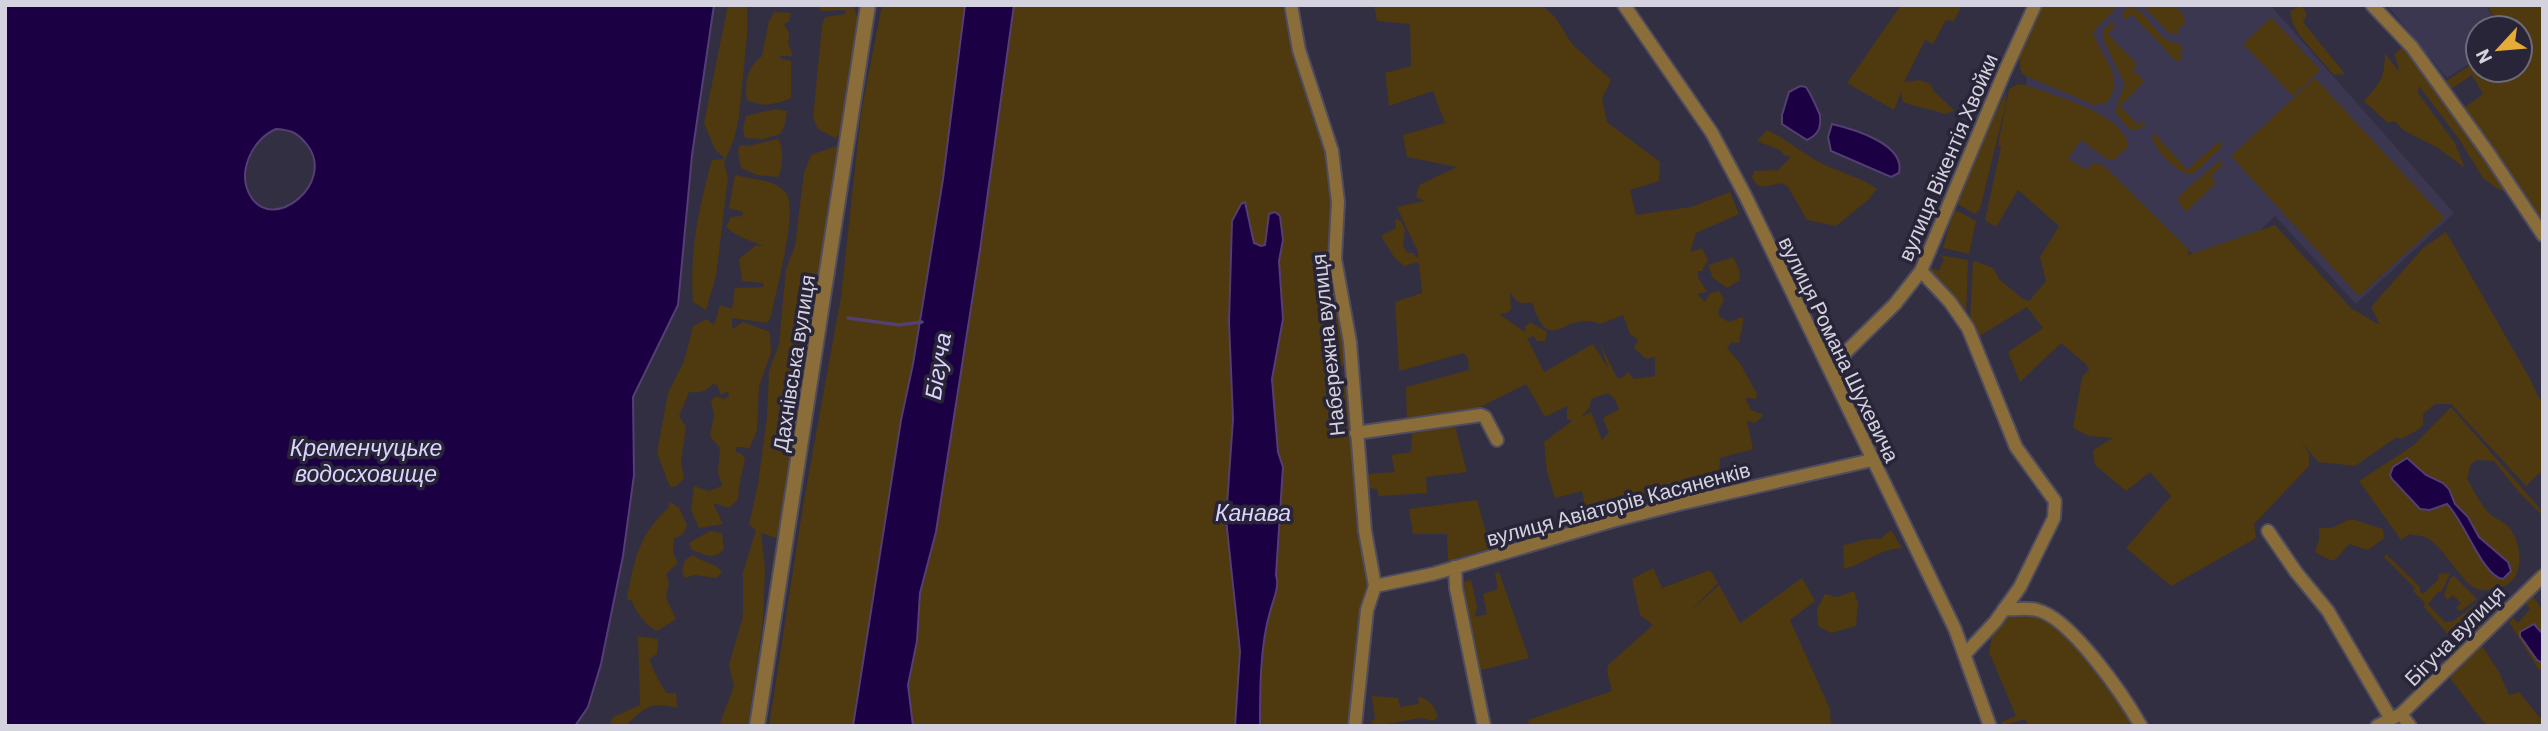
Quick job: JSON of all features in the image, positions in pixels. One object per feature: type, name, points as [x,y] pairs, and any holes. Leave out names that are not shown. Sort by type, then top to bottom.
[{"type":"street","name":"Дахнівська вулиця","points":[[757,726],[868,5]]},
{"type":"street","name":"Набережна вулиця","points":[[1291,5],[1298,50],[1332,151],[1338,202],[1335,259],[1350,342],[1364,531],[1374,586],[1367,610],[1355,726]]},
{"type":"street","name":"вулиця Романа Шухевича","points":[[1624,5],[1712,133],[1745,195],[1965,654],[1990,726]]},
{"type":"street","name":"вулиця Вікентія Хвойки","points":[[1837,383],[1842,359],[1849,348],[1895,304],[1921,271],[1998,85],[2035,5]]},
{"type":"street","points":[[2372,5],[2419,57],[2543,235]]},
{"type":"street","points":[[1921,271],[1950,302],[1968,328],[2016,447],[2055,501],[2054,518],[2021,587],[1965,654]]},
{"type":"street","points":[[1818,344],[1824,347],[1849,348]]},
{"type":"street","points":[[1356,433],[1481,415],[1485,417],[1497,440]]},
{"type":"street","name":"вулиця Авіаторів Касяненків","points":[[1374,586],[1391,584],[1679,503],[1872,460]]},
{"type":"street","name":"Бігуча вулиця","points":[[2268,531],[2296,572],[2328,611],[2396,717]]},
{"type":"street","points":[[1455,566],[1456,588],[1484,726]]},
{"type":"street","name":"Бігуча вулиця","points":[[2377,726],[2396,717],[2543,576]]},
{"type":"street","points":[[2004,608],[2037,610],[2061,621],[2096,660],[2141,726]]},
{"type":"street","points":[[2396,717],[2410,726]]},
{"type":"shaded area","points":[[728,5],[747,5],[747,36],[739,117],[724,163],[728,177],[716,276],[706,310],[693,302],[692,267],[699,213],[712,160],[725,159],[715,149],[704,123]]},
{"type":"shaded area","points":[[815,5],[857,5],[854,8],[861,27],[844,131],[835,138],[818,129],[813,118],[822,25],[825,17],[845,14],[846,10],[822,11]]},
{"type":"shaded area","points":[[882,5],[965,5],[943,179],[913,364],[901,420],[853,726],[769,726],[803,506],[841,297],[861,113]]},
{"type":"shaded area","points":[[1014,5],[1282,5],[1301,82],[1326,148],[1331,172],[1346,361],[1342,367],[1331,366],[1332,382],[1349,381],[1368,589],[1365,593],[1353,726],[913,726],[908,686],[917,641],[920,593],[936,532],[980,250]]},
{"type":"shaded area","points":[[1374,5],[1542,5],[1555,17],[1572,44],[1611,80],[1602,98],[1607,122],[1660,162],[1659,181],[1630,190],[1636,215],[1691,207],[1730,192],[1739,214],[1696,233],[1690,252],[1702,248],[1708,260],[1702,271],[1698,271],[1698,277],[1707,292],[1697,294],[1705,302],[1710,293],[1719,291],[1724,299],[1718,312],[1720,317],[1729,322],[1743,317],[1739,343],[1732,342],[1727,348],[1740,363],[1757,394],[1756,399],[1745,398],[1751,410],[1764,415],[1755,423],[1747,421],[1753,449],[1720,458],[1718,490],[1640,506],[1606,517],[1601,502],[1585,506],[1582,491],[1555,498],[1547,472],[1544,442],[1572,421],[1567,419],[1567,406],[1545,417],[1526,384],[1470,412],[1407,424],[1406,387],[1469,370],[1468,359],[1464,353],[1399,371],[1395,302],[1422,293],[1419,262],[1404,266],[1394,257],[1381,236],[1396,228],[1395,219],[1401,221],[1405,230],[1403,246],[1418,259],[1418,252],[1397,207],[1424,201],[1416,197],[1419,185],[1457,167],[1407,157],[1403,135],[1445,123],[1433,91],[1389,106],[1385,73],[1411,66],[1410,24],[1377,21]],"holes":[[[1510,292],[1519,302],[1532,302],[1545,328],[1552,330],[1576,322],[1600,324],[1623,315],[1630,334],[1638,340],[1634,348],[1646,359],[1655,357],[1655,376],[1634,379],[1628,372],[1622,378],[1617,378],[1600,343],[1608,368],[1593,344],[1544,372],[1527,338],[1534,336],[1537,341],[1545,341],[1547,332],[1530,322],[1525,327],[1525,332],[1499,314],[1507,313],[1511,309]],[[1608,393],[1614,398],[1619,409],[1603,418],[1610,431],[1602,440],[1591,412],[1581,417],[1590,407],[1591,399]]]},
{"type":"shaded area","points":[[1901,5],[1962,5],[1954,21],[1946,20],[1933,44],[1925,40],[1904,82],[1920,80],[1930,84],[1954,111],[1944,114],[1908,104],[1903,102],[1901,92],[1894,110],[1847,83]]},
{"type":"shaded area","points":[[2042,5],[2119,5],[2093,32],[2113,75],[2112,93],[2107,102],[2094,105],[2022,74],[2022,48]]},
{"type":"shaded area","points":[[2051,5],[2270,5],[2454,213],[2356,304],[2275,216],[2213,274],[2103,165],[2095,163],[2087,170],[2068,159],[2026,87],[2025,74]]},
{"type":"shaded area","points":[[2142,5],[2173,5],[2184,15],[2185,23],[2178,30],[2179,33],[2169,33]]},
{"type":"shaded area","points":[[2302,5],[2307,15],[2303,22],[2345,74],[2334,75],[2301,37],[2293,24],[2290,11]]},
{"type":"shaded area","points":[[2387,5],[2486,5],[2491,14],[2464,14],[2464,67],[2447,78]]},
{"type":"shaded area","points":[[2487,5],[2543,5],[2543,229],[2464,108],[2483,94],[2477,84],[2534,84],[2534,14],[2492,14]]},
{"type":"shaded area","points":[[2128,7],[2139,11],[2165,39],[2184,48],[2179,52],[2183,56],[2177,62],[2132,14],[2123,19],[2123,12]]},
{"type":"shaded area","points":[[774,12],[791,13],[789,21],[784,24],[789,33],[787,40],[793,56],[780,56],[781,59],[791,61],[791,98],[759,104],[747,101],[746,82],[753,65],[762,56],[769,21]]},
{"type":"shaded area","points":[[2271,17],[2320,70],[2293,96],[2243,44]]},
{"type":"shaded area","points":[[2110,24],[2116,25],[2108,34],[2137,64],[2132,69],[2144,81],[2120,106],[2138,125],[2144,120],[2146,123],[2137,130],[2129,129],[2115,112],[2125,84],[2103,39],[2104,29]]},
{"type":"shaded area","points":[[2404,46],[2508,192],[2498,189],[2483,178],[2459,139],[2419,86],[2418,93],[2455,143],[2465,168],[2438,148],[2403,130],[2395,121],[2388,123],[2364,101],[2381,80],[2385,53],[2398,71],[2394,54]]},
{"type":"shaded area","points":[[2464,69],[2464,80],[2451,89],[2446,81]]},
{"type":"shaded area","points":[[2315,78],[2444,218],[2359,296],[2231,156]]},
{"type":"shaded area","points":[[2018,84],[2086,107],[2115,125],[2124,135],[2128,147],[2115,159],[2107,159],[2081,140],[2068,159],[2087,170],[2093,163],[2103,165],[2189,250],[2188,255],[2275,225],[2351,308],[2380,325],[2371,307],[2423,248],[2446,232],[2543,406],[2543,470],[2526,486],[2451,404],[2435,404],[2423,414],[2423,425],[2418,430],[2401,439],[2397,437],[2355,466],[2318,462],[2301,441],[2309,453],[2309,466],[2254,524],[2256,538],[2171,586],[2126,548],[2171,496],[2150,472],[2126,491],[2095,465],[2093,450],[2113,438],[2089,436],[2073,428],[2082,377],[2089,370],[2086,364],[2061,343],[2020,382],[2008,352],[2043,328],[2027,307],[1976,338],[1970,321],[1973,260],[1993,268],[2000,280],[2029,301],[2046,281],[2040,257],[2059,226],[2018,190],[1996,227],[1985,220],[2001,147],[1998,145],[2009,89]]},
{"type":"shaded area","points":[[2006,92],[2006,103],[1980,209],[1975,214],[1954,202]]},
{"type":"shaded area","points":[[775,109],[787,111],[780,134],[763,139],[745,138],[743,128],[746,116]]},
{"type":"shaded area","points":[[1767,130],[1823,164],[1877,189],[1868,200],[1836,226],[1807,220],[1788,187],[1782,183],[1762,187],[1755,183],[1752,177],[1754,171],[1778,170],[1791,157],[1757,141]]},
{"type":"shaded area","points":[[2154,133],[2187,170],[2220,141],[2222,147],[2193,174],[2188,174],[2175,167],[2163,155],[2154,142]]},
{"type":"shaded area","points":[[778,139],[782,158],[778,177],[757,175],[741,168],[738,151],[740,145],[748,146]]},
{"type":"shaded area","points":[[836,146],[839,150],[825,256],[801,378],[796,447],[777,538],[761,533],[765,569],[763,621],[748,726],[719,726],[734,686],[729,665],[743,616],[743,572],[756,530],[749,525],[758,484],[767,417],[769,371],[779,344],[786,269],[795,246],[804,173],[811,155]]},
{"type":"shaded area","points":[[2218,162],[2224,163],[2211,176],[2216,183],[2186,212],[2178,201],[2179,196]]},
{"type":"shaded area","points":[[735,175],[780,187],[789,200],[790,214],[771,317],[767,323],[732,318],[732,329],[743,322],[770,332],[771,353],[759,386],[757,430],[749,449],[736,447],[736,452],[742,454],[745,459],[738,499],[729,508],[713,503],[723,524],[699,528],[691,510],[694,486],[709,491],[722,486],[718,472],[720,448],[710,436],[714,416],[711,400],[716,396],[724,399],[729,396],[728,391],[721,395],[717,385],[713,384],[702,391],[689,392],[679,416],[686,427],[681,462],[684,478],[677,486],[670,487],[657,453],[668,393],[684,361],[693,326],[707,319],[712,324],[715,323],[720,305],[732,309],[735,288],[764,287],[763,283],[742,281],[739,259],[756,245],[764,246],[739,236],[726,227],[731,217],[742,216],[743,212],[729,208]]},
{"type":"shaded area","points":[[1958,211],[1976,221],[1969,254],[1943,248],[1953,212]]},
{"type":"shaded area","points":[[1939,255],[1968,260],[1966,317],[1929,271],[1931,268],[1939,271],[1944,259]]},
{"type":"shaded area","points":[[1732,256],[1739,269],[1740,280],[1727,288],[1713,278],[1708,265]]},
{"type":"shaded area","points":[[2451,407],[2543,512],[2543,516],[2494,461],[2477,460],[2471,464],[2467,478],[2474,492],[2490,514],[2509,527],[2518,546],[2519,563],[2514,579],[2499,588],[2483,590],[2473,587],[2437,546],[2425,537],[2410,534],[2401,540],[2359,481],[2414,445]]},
{"type":"shaded area","points":[[1455,426],[1467,472],[1426,477],[1427,493],[1379,496],[1377,489],[1366,488],[1365,474],[1395,472],[1391,455],[1411,452],[1412,433]]},
{"type":"shaded area","points":[[1477,500],[1486,533],[1500,545],[1448,561],[1447,534],[1413,534],[1409,509]]},
{"type":"shaded area","points":[[669,501],[679,508],[687,525],[683,534],[674,539],[673,553],[678,563],[666,574],[669,583],[666,598],[676,619],[657,631],[636,610],[632,601],[627,599],[639,548],[659,517],[669,507]]},
{"type":"shaded area","points":[[2348,520],[2383,529],[2384,538],[2368,550],[2349,544],[2335,560],[2315,552],[2319,527],[2331,528]]},
{"type":"shaded area","points":[[1891,530],[1902,548],[1887,551],[1844,569],[1843,545],[1865,539],[1880,539]]},
{"type":"shaded area","points":[[710,531],[722,533],[724,549],[712,556],[692,550],[689,543]]},
{"type":"shaded area","points":[[2386,554],[2420,587],[2423,594],[2438,580],[2439,574],[2450,573],[2442,591],[2428,604],[2445,622],[2453,621],[2477,603],[2485,603],[2486,606],[2475,609],[2473,613],[2482,626],[2460,648],[2424,607],[2425,603],[2413,591],[2415,588],[2384,557]]},
{"type":"shaded area","points":[[693,555],[722,571],[717,578],[695,575],[684,578],[682,570],[685,560]]},
{"type":"shaded area","points":[[1653,568],[1662,588],[1710,570],[1718,583],[1687,614],[1719,585],[1740,623],[1802,578],[1815,601],[1790,620],[1830,709],[1831,726],[1530,726],[1528,720],[1612,691],[1608,665],[1653,625],[1640,615],[1632,579]]},
{"type":"shaded area","points":[[1499,572],[1529,658],[1478,671],[1459,583],[1471,580],[1477,606],[1475,617],[1487,614],[1483,594],[1498,589],[1495,573]]},
{"type":"shaded area","points":[[2454,576],[2477,599],[2461,611],[2456,608],[2461,603],[2453,595],[2447,600],[2444,595],[2450,578]]},
{"type":"shaded area","points":[[1854,591],[1858,603],[1856,626],[1831,633],[1818,626],[1817,609],[1825,594],[1837,597]]},
{"type":"shaded area","points":[[2533,596],[2543,611],[2543,670],[2539,670],[2509,622],[2513,618],[2518,623],[2530,609],[2526,604]]},
{"type":"shaded area","points":[[2029,612],[2060,624],[2125,708],[2134,726],[2028,726],[2025,719],[2002,726],[2001,722],[2016,716],[1989,652],[1993,632],[2009,613]]},
{"type":"shaded area","points":[[638,636],[658,639],[657,654],[649,659],[667,693],[676,693],[677,708],[660,705],[648,707],[625,726],[609,726],[613,717],[640,705]]},
{"type":"shaded area","points":[[2482,646],[2499,672],[2509,695],[2519,692],[2540,718],[2543,717],[2543,726],[2485,724],[2450,678]]},
{"type":"shaded area","points":[[1372,696],[1398,698],[1400,707],[1419,704],[1418,697],[1422,697],[1431,703],[1438,717],[1433,721],[1421,718],[1376,726],[1370,721],[1375,719]]},
{"type":"water","name":"Кременчуцьке водосховище","points":[[5,5],[714,5],[692,155],[678,305],[633,397],[634,475],[623,556],[601,664],[588,707],[575,726],[5,726]],"holes":[[[276,129],[291,131],[308,146],[314,160],[314,175],[308,188],[298,199],[273,209],[261,207],[251,197],[245,178],[249,158],[254,149],[260,140]]]},
{"type":"water","name":"Бігуча","points":[[965,5],[1014,5],[980,250],[936,532],[920,593],[917,641],[908,685],[913,726],[853,726],[901,420],[913,364],[943,179]]},
{"type":"water","points":[[1800,86],[1806,87],[1820,115],[1818,130],[1807,140],[1782,124],[1789,92]]},
{"type":"water","points":[[1832,124],[1864,134],[1886,146],[1899,163],[1899,173],[1891,177],[1831,151],[1828,137]]},
{"type":"water","name":"Канава","points":[[1245,202],[1254,243],[1265,245],[1269,214],[1275,212],[1280,216],[1283,240],[1279,261],[1283,319],[1272,379],[1278,452],[1283,467],[1276,594],[1262,654],[1260,726],[1235,726],[1240,651],[1226,519],[1233,419],[1229,322],[1232,221],[1241,204]]},
{"type":"water","points":[[2407,458],[2426,475],[2449,489],[2455,504],[2468,517],[2479,537],[2508,562],[2511,571],[2503,579],[2488,569],[2447,504],[2430,510],[2420,509],[2392,479],[2390,475],[2393,467]]},
{"type":"water","points":[[2534,624],[2543,634],[2543,663],[2537,660],[2520,636],[2520,632]]},
{"type":"waterway","name":"Бігуча","points":[[848,318],[899,325],[922,322]]}]
